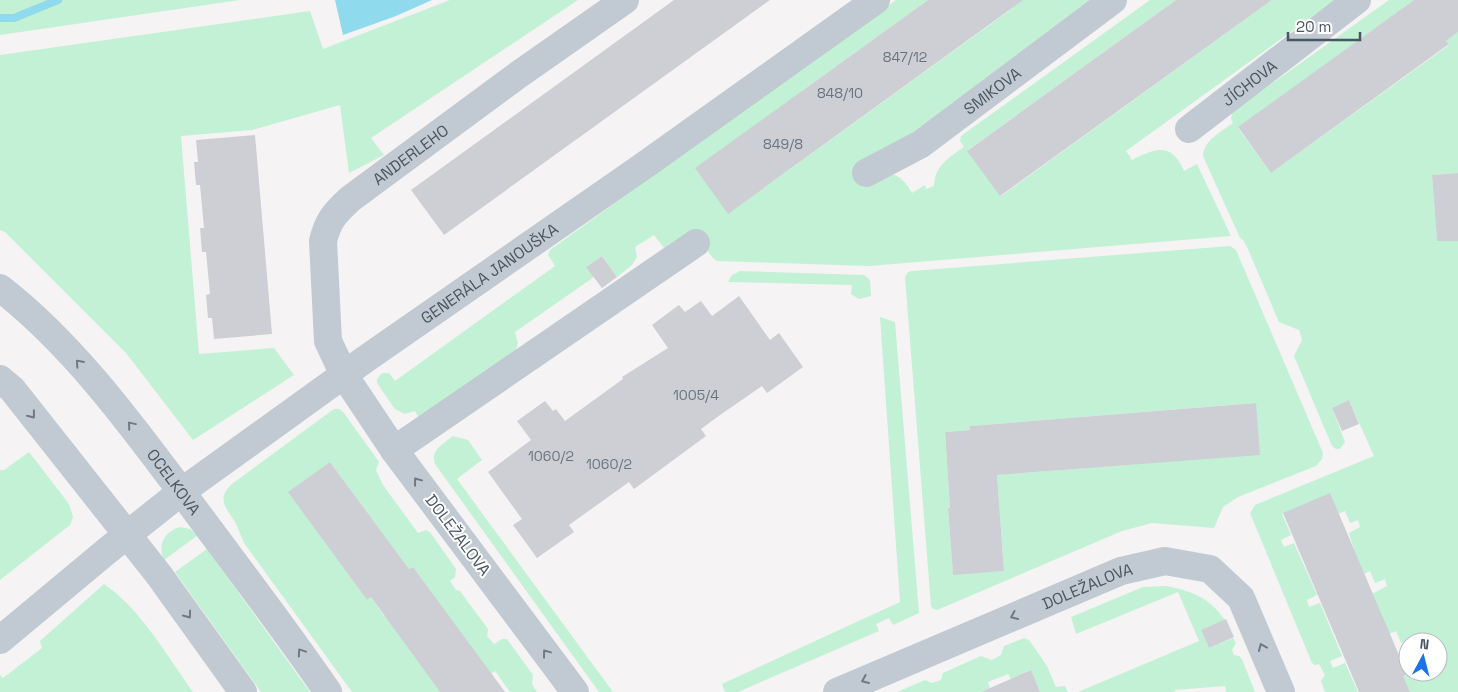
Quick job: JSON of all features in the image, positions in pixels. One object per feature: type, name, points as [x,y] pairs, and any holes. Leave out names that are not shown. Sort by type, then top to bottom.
[{"type":"street","name":"ANDERLEHO","points":[[344,375],[328,341],[323,241],[332,215],[350,199],[518,75],[625,0]]},
{"type":"street","name":"GENERÁLA JANOUŠKA","points":[[0,640],[181,492],[876,0]]},
{"type":"street","name":"SMIKOVA","points":[[866,173],[921,144],[1114,0]]},
{"type":"street","name":"JÍCHOVA","points":[[1188,129],[1357,0]]},
{"type":"street","points":[[394,450],[696,243]]},
{"type":"street","name":"OCELKOVA","points":[[0,288],[14,299],[75,358],[145,441],[181,492],[288,633],[328,692]]},
{"type":"street","name":"DOLEŽALOVA","points":[[344,375],[394,450],[575,692]]},
{"type":"street","points":[[0,379],[12,389],[118,542],[159,575],[243,692]]},
{"type":"street","name":"DOLEŽALOVA","points":[[837,692],[1121,571],[1165,561],[1210,569],[1241,598],[1281,692]]},
{"type":"green space","points":[[0,0],[240,0],[0,35]]},
{"type":"green space","points":[[450,0],[578,0],[371,138],[384,155],[349,173],[340,105],[252,130],[181,136],[199,354],[274,348],[294,375],[193,440],[126,353],[5,232],[0,230],[0,55],[310,11],[323,49]]},
{"type":"green space","points":[[896,0],[928,0],[803,90],[764,188],[1013,8],[1016,0],[1096,0],[1016,60],[854,174],[888,173],[901,178],[912,193],[925,185],[926,189],[934,186],[937,173],[943,163],[964,147],[960,141],[961,136],[1150,0],[1176,0],[968,150],[1001,196],[1272,0],[1335,0],[1126,151],[1132,160],[1155,151],[1168,151],[1179,161],[1184,171],[1197,164],[1231,236],[869,266],[717,261],[706,249],[690,257],[677,239],[664,248],[654,235],[635,247],[637,257],[632,265],[617,277],[602,256],[587,266],[594,277],[515,332],[518,343],[515,353],[420,420],[415,411],[405,414],[395,409],[377,383],[377,379],[382,373],[389,373],[395,381],[555,266],[548,255],[550,250]]},
{"type":"green space","points":[[1389,0],[1414,0],[1238,128],[1271,173],[1449,45],[1446,41],[1458,32],[1458,173],[1432,175],[1437,241],[1458,241],[1458,692],[1409,692],[1405,682],[1448,682],[1448,632],[1398,632],[1398,636],[1396,631],[1389,634],[1372,594],[1387,586],[1385,579],[1375,583],[1370,571],[1364,574],[1349,533],[1360,527],[1358,520],[1350,523],[1345,511],[1338,514],[1329,494],[1282,514],[1291,535],[1281,540],[1284,547],[1294,543],[1317,595],[1307,600],[1309,607],[1320,603],[1342,656],[1330,661],[1333,668],[1345,663],[1358,692],[1325,692],[1321,681],[1325,675],[1319,664],[1315,665],[1312,663],[1250,513],[1255,505],[1374,456],[1349,400],[1332,408],[1345,442],[1340,449],[1332,446],[1294,356],[1302,340],[1299,330],[1279,322],[1247,247],[1240,238],[1203,156],[1206,145],[1218,133],[1233,123],[1231,119],[1232,112]]},
{"type":"green space","points":[[1230,246],[1236,250],[1323,453],[1322,459],[1316,466],[1238,497],[1223,507],[1214,528],[1152,523],[1122,531],[937,610],[933,609],[931,606],[905,277],[908,272]],"holes":[[[1255,403],[1150,463],[997,475],[1004,571],[953,574],[945,432],[970,430],[971,426]]]},
{"type":"green space","points":[[740,271],[864,275],[870,280],[871,296],[859,299],[851,294],[852,285],[728,282],[732,275]]},
{"type":"green space","points":[[880,317],[895,322],[919,613],[893,625],[889,618],[876,624],[879,631],[738,692],[725,692],[722,684],[900,602]]},
{"type":"green space","points":[[334,409],[339,409],[344,413],[379,462],[376,470],[383,485],[418,533],[426,530],[430,532],[456,569],[455,577],[450,581],[456,590],[460,591],[488,629],[487,636],[494,644],[502,639],[507,639],[533,675],[532,684],[537,692],[510,692],[495,671],[491,674],[413,567],[409,569],[330,462],[289,492],[367,600],[371,597],[384,616],[388,613],[397,632],[440,692],[352,692],[244,543],[224,503],[224,494],[227,489]]},
{"type":"green space","points":[[453,436],[468,440],[482,460],[457,479],[613,692],[599,692],[435,464],[434,455],[436,451]]},
{"type":"green space","points":[[29,452],[69,504],[73,517],[70,525],[0,580],[0,470],[4,470]]},
{"type":"green space","points":[[180,527],[190,529],[198,535],[164,560],[161,549],[163,540],[170,532]]},
{"type":"green space","points":[[207,549],[310,692],[261,692],[175,572]]},
{"type":"green space","points":[[104,584],[130,606],[142,620],[193,692],[0,692],[0,675],[3,678],[42,648],[40,641]]},
{"type":"green space","points":[[1166,586],[1199,596],[1219,612],[1225,620],[1201,630],[1209,648],[1233,638],[1236,643],[1232,650],[1234,655],[1242,659],[1255,692],[1226,692],[1225,686],[1175,690],[1174,692],[1078,692],[1199,641],[1178,592],[1076,634],[1071,617],[1143,587]]},
{"type":"green space","points":[[1024,638],[1029,640],[1047,666],[1056,687],[1065,686],[1068,692],[1040,692],[1030,670],[1011,679],[1008,674],[988,682],[990,688],[980,692],[897,692],[925,680],[932,683],[941,680],[943,673],[981,656],[992,660],[1001,655],[1004,646]]},
{"type":"water","points":[[335,0],[432,0],[396,16],[343,35]]},
{"type":"building","points":[[674,0],[770,0],[444,235],[411,190]]},
{"type":"building","points":[[928,0],[1023,0],[728,214],[695,168]]},
{"type":"building","points":[[1176,0],[1272,0],[1000,196],[967,151]]},
{"type":"building","points":[[1414,0],[1458,0],[1458,32],[1446,41],[1449,44],[1271,173],[1238,127]]},
{"type":"building","points":[[255,135],[272,334],[214,339],[212,318],[208,318],[206,295],[210,294],[206,252],[202,252],[200,228],[204,228],[200,185],[196,185],[194,162],[198,162],[196,140]]},
{"type":"building","points":[[1458,173],[1458,241],[1437,241],[1432,175]]},
{"type":"building","points":[[602,256],[617,277],[602,288],[586,267]]},
{"type":"building","points":[[739,296],[770,340],[779,333],[803,367],[767,393],[762,386],[720,415],[701,429],[706,436],[634,489],[629,482],[569,525],[574,532],[537,558],[513,525],[522,519],[488,472],[531,440],[517,421],[545,401],[553,411],[556,409],[565,421],[623,379],[622,377],[668,348],[652,325],[679,305],[685,312],[701,301],[712,316]]},
{"type":"building","points":[[1349,400],[1359,424],[1342,431],[1332,408]]},
{"type":"building","points":[[1256,403],[1260,455],[997,475],[1004,571],[953,575],[945,432],[970,430],[970,426]]},
{"type":"building","points":[[330,462],[409,569],[413,567],[505,692],[440,692],[371,597],[367,600],[288,492]]},
{"type":"building","points":[[1330,493],[1398,653],[1398,682],[1406,682],[1410,692],[1359,692],[1283,513]]},
{"type":"building","points":[[1226,619],[1234,637],[1209,648],[1201,630]]},
{"type":"building","points":[[1031,670],[1040,692],[981,692]]},
{"type":"waterway","points":[[0,18],[14,18],[58,0]]}]
